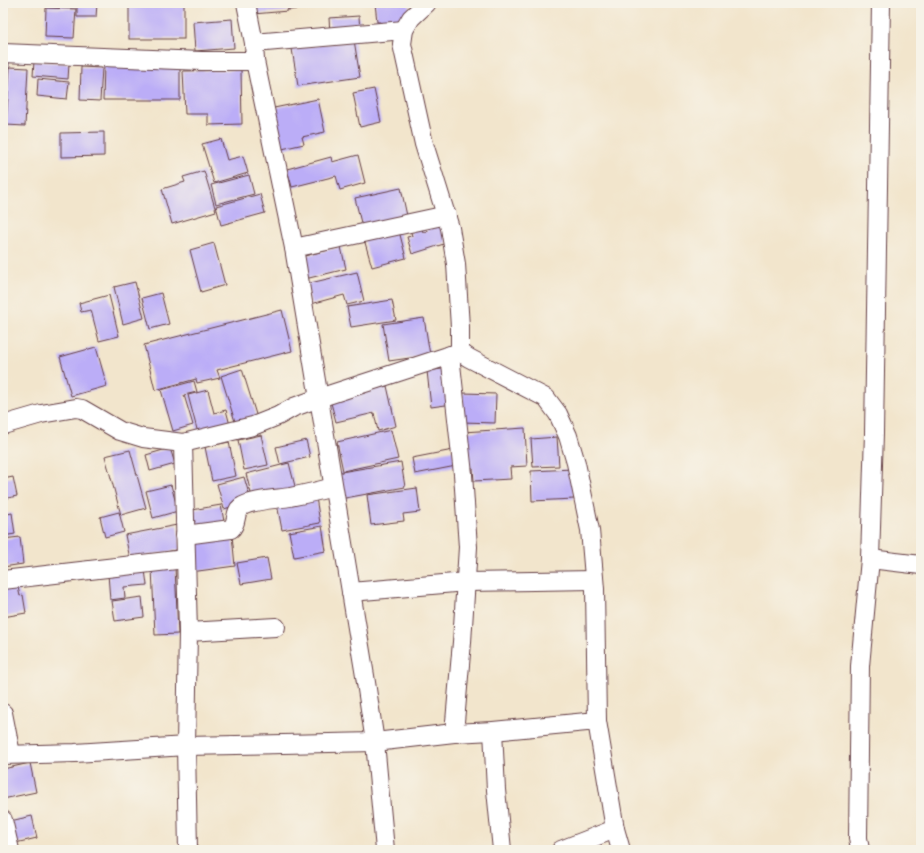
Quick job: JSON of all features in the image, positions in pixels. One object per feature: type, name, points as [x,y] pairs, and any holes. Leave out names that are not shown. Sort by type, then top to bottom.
[{"type":"street","points":[[246,3],[254,43],[255,61],[294,248],[351,592],[375,742],[385,850]]},
{"type":"street","points":[[427,3],[411,18],[404,30],[402,44],[424,144],[450,228],[456,264],[460,328],[455,353],[468,547],[454,733]]},
{"type":"street","points":[[860,850],[858,838],[860,666],[870,558],[874,433],[881,3]]},
{"type":"street","points":[[254,43],[404,30]]},
{"type":"street","points":[[3,52],[202,61],[255,61]]},
{"type":"street","points":[[294,248],[446,215]]},
{"type":"street","points":[[3,425],[41,414],[76,408],[82,409],[120,431],[143,438],[183,443],[253,426],[278,416],[294,407],[455,353],[469,358],[546,398],[558,414],[568,436],[576,463],[590,530],[594,580],[597,722],[615,829],[621,850]]},
{"type":"street","points":[[183,443],[188,632],[186,746],[188,850]]},
{"type":"street","points":[[185,535],[231,528],[234,525],[238,510],[248,504],[290,497],[333,487]]},
{"type":"street","points":[[870,558],[921,565]]},
{"type":"street","points":[[3,580],[186,559]]},
{"type":"street","points":[[351,592],[466,582],[594,580]]},
{"type":"street","points":[[188,632],[276,627]]},
{"type":"street","points":[[3,714],[7,754],[75,753],[186,746],[375,742],[454,733],[597,722]]},
{"type":"street","points":[[493,731],[496,790],[502,850]]},
{"type":"street","points":[[3,820],[10,850]]},
{"type":"street","points":[[561,850],[615,829]]},
{"type":"building","points":[[47,3],[76,3],[76,7],[47,7]]},
{"type":"building","points":[[77,3],[97,3],[96,17],[77,17]]},
{"type":"building","points":[[129,3],[184,3],[184,39],[129,39]]},
{"type":"building","points":[[252,3],[287,3],[288,11],[253,14]]},
{"type":"building","points":[[288,3],[318,3],[319,7],[289,10]]},
{"type":"building","points":[[375,3],[409,3],[410,19],[399,20],[399,25],[380,27],[380,22],[377,22]]},
{"type":"building","points":[[46,8],[76,9],[74,38],[45,37]]},
{"type":"building","points":[[359,16],[360,32],[330,34],[329,18]]},
{"type":"building","points":[[232,19],[234,48],[195,51],[193,22]]},
{"type":"building","points":[[354,40],[360,77],[298,86],[292,49]]},
{"type":"building","points":[[3,61],[9,61],[7,93],[3,93]]},
{"type":"building","points":[[34,61],[69,64],[68,79],[33,76]]},
{"type":"building","points":[[104,64],[180,65],[180,100],[103,100]]},
{"type":"building","points":[[10,67],[28,68],[25,126],[6,125]]},
{"type":"building","points":[[81,67],[102,68],[100,101],[80,100]]},
{"type":"building","points":[[241,70],[242,124],[208,125],[208,114],[185,114],[183,71]]},
{"type":"building","points":[[38,79],[69,82],[67,99],[37,96]]},
{"type":"building","points":[[374,89],[381,122],[360,127],[353,93]]},
{"type":"building","points":[[318,99],[325,132],[302,137],[304,144],[282,149],[274,108]]},
{"type":"building","points":[[104,132],[104,156],[61,157],[61,133]]},
{"type":"building","points":[[221,139],[227,160],[243,156],[248,173],[214,183],[202,144]]},
{"type":"building","points":[[358,155],[365,183],[340,190],[336,176],[292,187],[287,169],[331,157],[332,162]]},
{"type":"building","points":[[204,171],[216,211],[172,224],[162,189],[185,182],[183,177]]},
{"type":"building","points":[[249,175],[254,194],[216,204],[211,185]]},
{"type":"building","points":[[401,188],[407,216],[362,227],[355,198]]},
{"type":"building","points":[[260,194],[265,213],[221,225],[216,206]]},
{"type":"building","points":[[440,221],[447,243],[412,254],[407,237],[412,236],[410,229],[421,226],[423,232],[428,231],[426,225]]},
{"type":"building","points":[[399,231],[406,258],[372,267],[364,239]]},
{"type":"building","points":[[214,243],[225,285],[201,292],[190,250]]},
{"type":"building","points":[[341,247],[346,269],[305,279],[300,257]]},
{"type":"building","points":[[357,272],[364,301],[347,305],[344,295],[311,304],[306,284]]},
{"type":"building","points":[[135,282],[144,318],[123,324],[114,287]]},
{"type":"building","points":[[161,293],[169,324],[150,329],[142,298]]},
{"type":"building","points":[[109,295],[119,336],[99,341],[91,310],[81,312],[79,303]]},
{"type":"building","points":[[392,300],[396,320],[351,327],[347,307]]},
{"type":"building","points":[[282,310],[292,351],[217,370],[220,378],[197,383],[196,379],[155,390],[144,345]]},
{"type":"building","points":[[424,318],[430,355],[389,361],[383,324]]},
{"type":"building","points":[[96,347],[107,386],[71,396],[60,357]]},
{"type":"building","points":[[449,368],[453,404],[431,407],[427,371]]},
{"type":"building","points":[[242,369],[258,421],[237,428],[221,376]]},
{"type":"building","points":[[194,381],[197,392],[184,395],[193,425],[173,431],[161,390]]},
{"type":"building","points":[[387,386],[396,426],[378,431],[374,413],[336,422],[330,399]]},
{"type":"building","points":[[208,390],[214,413],[226,410],[231,429],[199,437],[188,395]]},
{"type":"building","points":[[463,393],[496,394],[495,423],[462,422]]},
{"type":"building","points":[[525,428],[527,466],[510,467],[511,479],[474,481],[473,469],[465,469],[463,432]]},
{"type":"building","points":[[391,430],[398,459],[343,471],[337,442]]},
{"type":"building","points":[[261,435],[268,465],[244,470],[238,440]]},
{"type":"building","points":[[557,437],[559,466],[533,467],[531,439]]},
{"type":"building","points":[[306,440],[310,457],[280,464],[276,447]]},
{"type":"building","points":[[229,442],[236,476],[212,481],[205,447]]},
{"type":"building","points":[[170,448],[175,464],[150,471],[146,455]]},
{"type":"building","points":[[130,450],[146,508],[121,515],[105,456]]},
{"type":"building","points":[[453,450],[456,466],[415,474],[412,458]]},
{"type":"building","points":[[401,462],[405,487],[340,499],[335,473]]},
{"type":"building","points":[[289,463],[296,490],[253,501],[246,474]]},
{"type":"building","points":[[573,469],[574,499],[532,501],[531,471]]},
{"type":"building","points":[[13,477],[17,496],[3,499],[3,479]]},
{"type":"building","points":[[244,477],[251,501],[224,509],[217,484]]},
{"type":"building","points":[[171,485],[178,511],[153,518],[146,491]]},
{"type":"building","points":[[417,488],[420,512],[403,514],[404,521],[371,525],[367,495]]},
{"type":"building","points":[[316,497],[320,523],[282,530],[277,504]]},
{"type":"building","points":[[221,505],[225,527],[188,533],[186,523],[195,522],[192,510]]},
{"type":"building","points":[[119,512],[124,532],[105,537],[100,517]]},
{"type":"building","points":[[12,513],[15,534],[3,536],[3,515]]},
{"type":"building","points":[[177,525],[181,549],[130,559],[125,535]]},
{"type":"building","points":[[322,526],[326,551],[294,557],[289,532]]},
{"type":"building","points":[[232,535],[235,566],[191,572],[187,541]]},
{"type":"building","points":[[20,537],[23,564],[3,567],[3,539]]},
{"type":"building","points":[[267,558],[271,579],[241,584],[237,563]]},
{"type":"building","points":[[175,567],[178,634],[155,635],[152,568]]},
{"type":"building","points":[[145,570],[147,585],[124,587],[125,598],[110,600],[108,574]]},
{"type":"building","points":[[17,583],[20,596],[23,595],[26,613],[3,617],[3,586]]},
{"type":"building","points":[[142,597],[144,617],[115,621],[112,601]]},
{"type":"building","points":[[30,763],[36,792],[3,799],[3,769]]},
{"type":"building","points":[[32,816],[37,838],[11,844],[6,822]]}]
